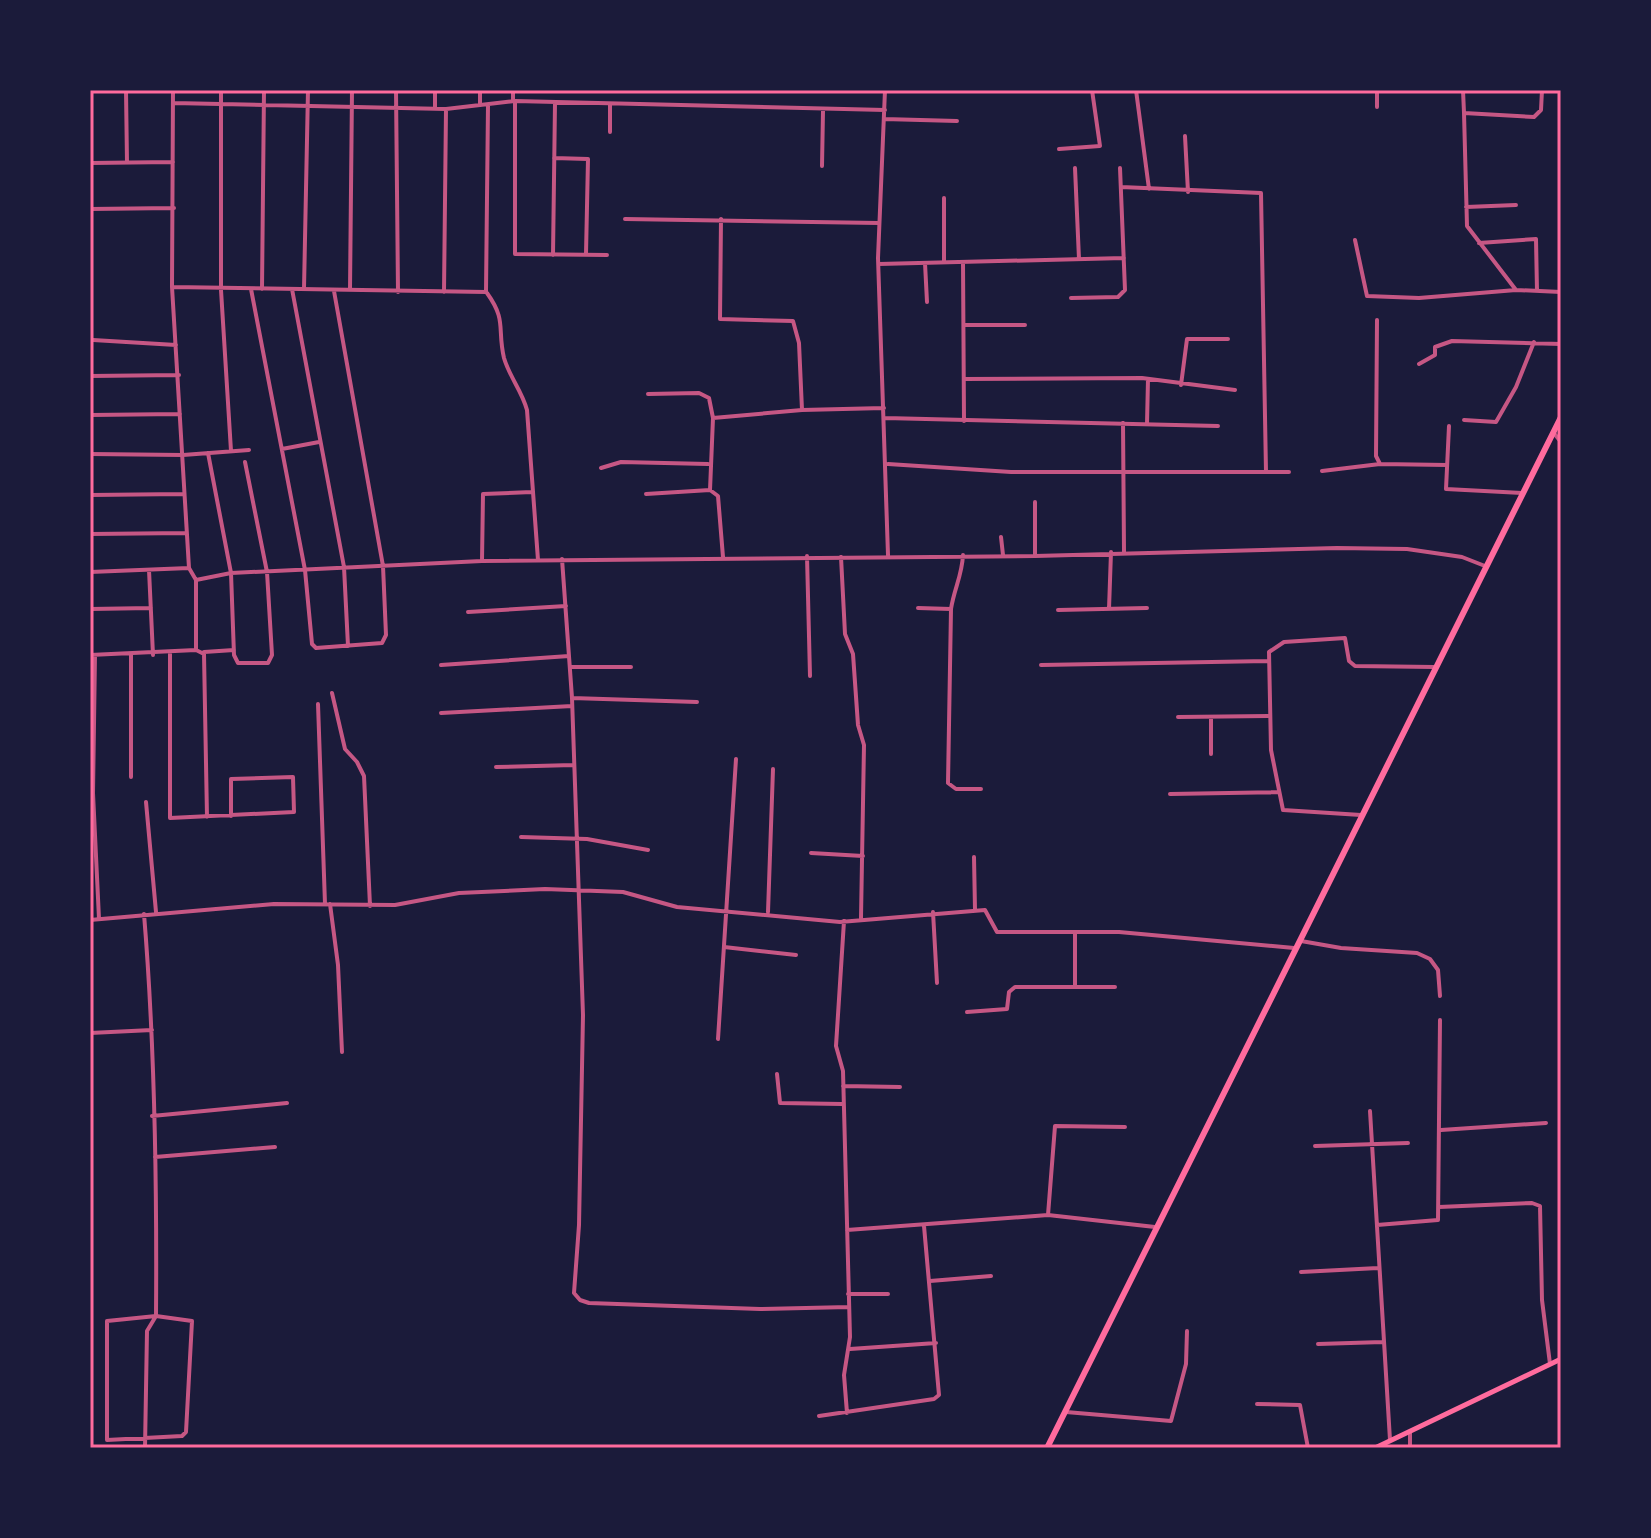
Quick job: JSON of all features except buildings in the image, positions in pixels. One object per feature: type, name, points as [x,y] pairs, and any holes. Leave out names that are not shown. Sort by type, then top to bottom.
[{"type":"main road","points":[[1047,1448],[1561,417]]},
{"type":"main road","points":[[1375,1448],[1561,1359]]},
{"type":"street","points":[[126,90],[127,163]]},
{"type":"street","points":[[173,90],[172,287],[189,568],[196,580],[199,651]]},
{"type":"street","points":[[221,90],[221,290],[231,451]]},
{"type":"street","points":[[262,289],[264,90]]},
{"type":"street","points":[[304,289],[308,90]]},
{"type":"street","points":[[350,290],[352,90]]},
{"type":"street","points":[[396,90],[398,292]]},
{"type":"street","points":[[435,90],[435,109]]},
{"type":"street","points":[[480,90],[480,105]]},
{"type":"street","points":[[513,90],[515,254],[607,255]]},
{"type":"street","points":[[885,90],[879,264],[888,555]]},
{"type":"street","points":[[1059,149],[1100,146],[1092,90]]},
{"type":"street","points":[[1136,90],[1149,189]]},
{"type":"street","points":[[1377,90],[1377,107]]},
{"type":"street","points":[[1463,90],[1467,226],[1516,290]]},
{"type":"street","points":[[1464,113],[1534,117],[1541,110],[1542,90]]},
{"type":"street","points":[[173,103],[446,109],[514,101],[823,111],[885,110]]},
{"type":"street","points":[[553,255],[555,103]]},
{"type":"street","points":[[488,104],[486,292],[501,316],[505,361],[520,387],[527,410],[538,560]]},
{"type":"street","points":[[610,105],[610,132]]},
{"type":"street","points":[[444,292],[446,109]]},
{"type":"street","points":[[822,166],[823,111]]},
{"type":"street","points":[[884,119],[957,121]]},
{"type":"street","points":[[1185,136],[1188,192]]},
{"type":"street","points":[[554,158],[588,159],[586,254]]},
{"type":"street","points":[[90,163],[173,162]]},
{"type":"street","points":[[1075,168],[1079,259]]},
{"type":"street","points":[[1071,298],[1121,296],[1125,290],[1120,168]]},
{"type":"street","points":[[1121,187],[1261,193],[1266,472]]},
{"type":"street","points":[[944,198],[944,262]]},
{"type":"street","points":[[1466,207],[1516,205]]},
{"type":"street","points":[[90,209],[174,208]]},
{"type":"street","points":[[625,219],[686,222],[694,217],[879,223]]},
{"type":"street","points":[[721,219],[721,320],[793,321],[799,343],[802,410]]},
{"type":"street","points":[[1479,243],[1536,239],[1537,291]]},
{"type":"street","points":[[1355,240],[1367,296],[1419,298],[1516,290],[1561,292]]},
{"type":"street","points":[[879,264],[1124,258]]},
{"type":"street","points":[[963,262],[964,421]]},
{"type":"street","points":[[925,263],[927,302]]},
{"type":"street","points":[[172,287],[486,292]]},
{"type":"street","points":[[251,289],[305,570],[313,646],[385,642],[383,566],[334,291]]},
{"type":"street","points":[[291,289],[344,567],[348,646]]},
{"type":"street","points":[[1377,320],[1376,456],[1380,464]]},
{"type":"street","points":[[965,325],[1025,325]]},
{"type":"street","points":[[1181,385],[1187,339],[1228,339]]},
{"type":"street","points":[[93,340],[176,345]]},
{"type":"street","points":[[1419,364],[1435,355],[1435,347],[1452,341],[1561,344]]},
{"type":"street","points":[[1464,420],[1496,422],[1534,342]]},
{"type":"street","points":[[90,376],[179,375]]},
{"type":"street","points":[[964,379],[1148,379],[1235,390]]},
{"type":"street","points":[[1147,424],[1148,379]]},
{"type":"street","points":[[648,394],[706,395],[713,418],[708,464],[710,490]]},
{"type":"street","points":[[713,418],[802,410],[884,408]]},
{"type":"street","points":[[90,415],[181,414]]},
{"type":"street","points":[[885,418],[1218,426]]},
{"type":"street","points":[[1123,423],[1124,552]]},
{"type":"street","points":[[1449,426],[1447,490],[1522,493]]},
{"type":"street","points":[[1553,432],[1561,442]]},
{"type":"street","points":[[281,449],[319,442]]},
{"type":"street","points":[[90,454],[183,455],[249,450]]},
{"type":"street","points":[[208,453],[231,573],[234,650],[238,663],[268,663],[271,659],[267,572],[245,462]]},
{"type":"street","points":[[601,468],[621,462],[708,464]]},
{"type":"street","points":[[887,464],[1011,472],[1289,472]]},
{"type":"street","points":[[1322,471],[1380,464],[1447,465]]},
{"type":"street","points":[[646,494],[710,490],[718,496],[723,557]]},
{"type":"street","points":[[482,561],[483,494],[532,492]]},
{"type":"street","points":[[90,495],[184,494]]},
{"type":"street","points":[[1035,502],[1035,556]]},
{"type":"street","points":[[90,534],[187,533]]},
{"type":"street","points":[[1001,537],[1003,556]]},
{"type":"street","points":[[196,580],[231,573],[482,561],[1035,556],[1111,552],[1407,549],[1462,557],[1485,566]]},
{"type":"street","points":[[1109,609],[1111,552]]},
{"type":"street","points":[[963,555],[962,579],[954,592],[951,609],[948,783],[956,789],[981,789]]},
{"type":"street","points":[[807,556],[810,676]]},
{"type":"street","points":[[841,557],[846,640],[853,654],[858,725],[864,745],[861,918]]},
{"type":"street","points":[[562,559],[578,838],[584,1084],[574,1282],[576,1297],[589,1303],[689,1307],[849,1307]]},
{"type":"street","points":[[90,572],[189,568]]},
{"type":"street","points":[[149,570],[153,655]]},
{"type":"street","points":[[468,612],[566,606]]},
{"type":"street","points":[[90,609],[151,608]]},
{"type":"street","points":[[918,608],[951,609]]},
{"type":"street","points":[[1058,610],[1147,608]]},
{"type":"street","points":[[1361,815],[1285,811],[1279,792],[1268,716],[1270,651],[1282,643],[1340,638],[1349,641],[1349,661],[1355,666],[1434,667]]},
{"type":"street","points":[[99,919],[93,793],[93,655],[234,650]]},
{"type":"street","points":[[199,651],[206,656],[207,817]]},
{"type":"street","points":[[131,654],[131,777]]},
{"type":"street","points":[[170,654],[168,815],[172,819],[231,816],[294,812],[293,777],[231,779],[231,816]]},
{"type":"street","points":[[441,665],[569,656]]},
{"type":"street","points":[[1041,665],[1268,661]]},
{"type":"street","points":[[570,667],[631,667]]},
{"type":"street","points":[[332,693],[345,749],[364,776],[370,906]]},
{"type":"street","points":[[572,698],[697,702]]},
{"type":"street","points":[[318,704],[328,904],[338,965],[342,1052]]},
{"type":"street","points":[[441,713],[572,706]]},
{"type":"street","points":[[1178,717],[1268,716]]},
{"type":"street","points":[[1211,717],[1211,754]]},
{"type":"street","points":[[718,1039],[736,759]]},
{"type":"street","points":[[496,767],[573,765]]},
{"type":"street","points":[[768,912],[773,769]]},
{"type":"street","points":[[1170,794],[1279,792]]},
{"type":"street","points":[[146,802],[156,912]]},
{"type":"street","points":[[521,837],[578,838],[648,850]]},
{"type":"street","points":[[811,853],[863,856]]},
{"type":"street","points":[[974,857],[975,911]]},
{"type":"street","points":[[90,920],[156,912],[328,904],[370,906],[414,903],[459,893],[579,889],[638,894],[677,907],[768,912],[844,921],[933,912],[989,912],[997,932],[1075,932],[1294,948]]},
{"type":"street","points":[[933,912],[937,983]]},
{"type":"street","points":[[144,914],[152,1030],[156,1316],[147,1331],[145,1448]]},
{"type":"street","points":[[844,921],[836,1046],[843,1071],[850,1349],[844,1375],[847,1413]]},
{"type":"street","points":[[1075,932],[1075,987]]},
{"type":"street","points":[[1298,940],[1341,948],[1417,953],[1437,968],[1440,996]]},
{"type":"street","points":[[724,947],[796,955]]},
{"type":"street","points":[[967,1012],[1007,1009],[1009,992],[1015,987],[1115,987]]},
{"type":"street","points":[[1377,1225],[1436,1222],[1441,1130],[1440,1020]]},
{"type":"street","points":[[90,1033],[152,1030]]},
{"type":"street","points":[[777,1074],[780,1103],[842,1104]]},
{"type":"street","points":[[843,1086],[900,1087]]},
{"type":"street","points":[[152,1116],[287,1103]]},
{"type":"street","points":[[1370,1111],[1390,1441]]},
{"type":"street","points":[[1441,1130],[1546,1123]]},
{"type":"street","points":[[1048,1215],[1055,1126],[1125,1127]]},
{"type":"street","points":[[1315,1146],[1408,1143]]},
{"type":"street","points":[[155,1157],[275,1147]]},
{"type":"street","points":[[1439,1207],[1532,1203],[1540,1206],[1542,1300],[1550,1364]]},
{"type":"street","points":[[846,1230],[1048,1215],[1155,1227]]},
{"type":"street","points":[[819,1416],[936,1399],[939,1392],[936,1343],[924,1226]]},
{"type":"street","points":[[1301,1272],[1378,1268]]},
{"type":"street","points":[[930,1281],[991,1276]]},
{"type":"street","points":[[848,1294],[888,1294]]},
{"type":"street","points":[[156,1316],[192,1321],[186,1432],[182,1436],[144,1440],[107,1440],[106,1325],[110,1319],[156,1316]]},
{"type":"street","points":[[1064,1412],[1169,1422],[1186,1364],[1187,1331]]},
{"type":"street","points":[[1318,1344],[1383,1342]]},
{"type":"street","points":[[850,1349],[936,1343]]},
{"type":"street","points":[[1257,1404],[1298,1404],[1308,1448]]},
{"type":"street","points":[[1410,1432],[1410,1448]]}]
